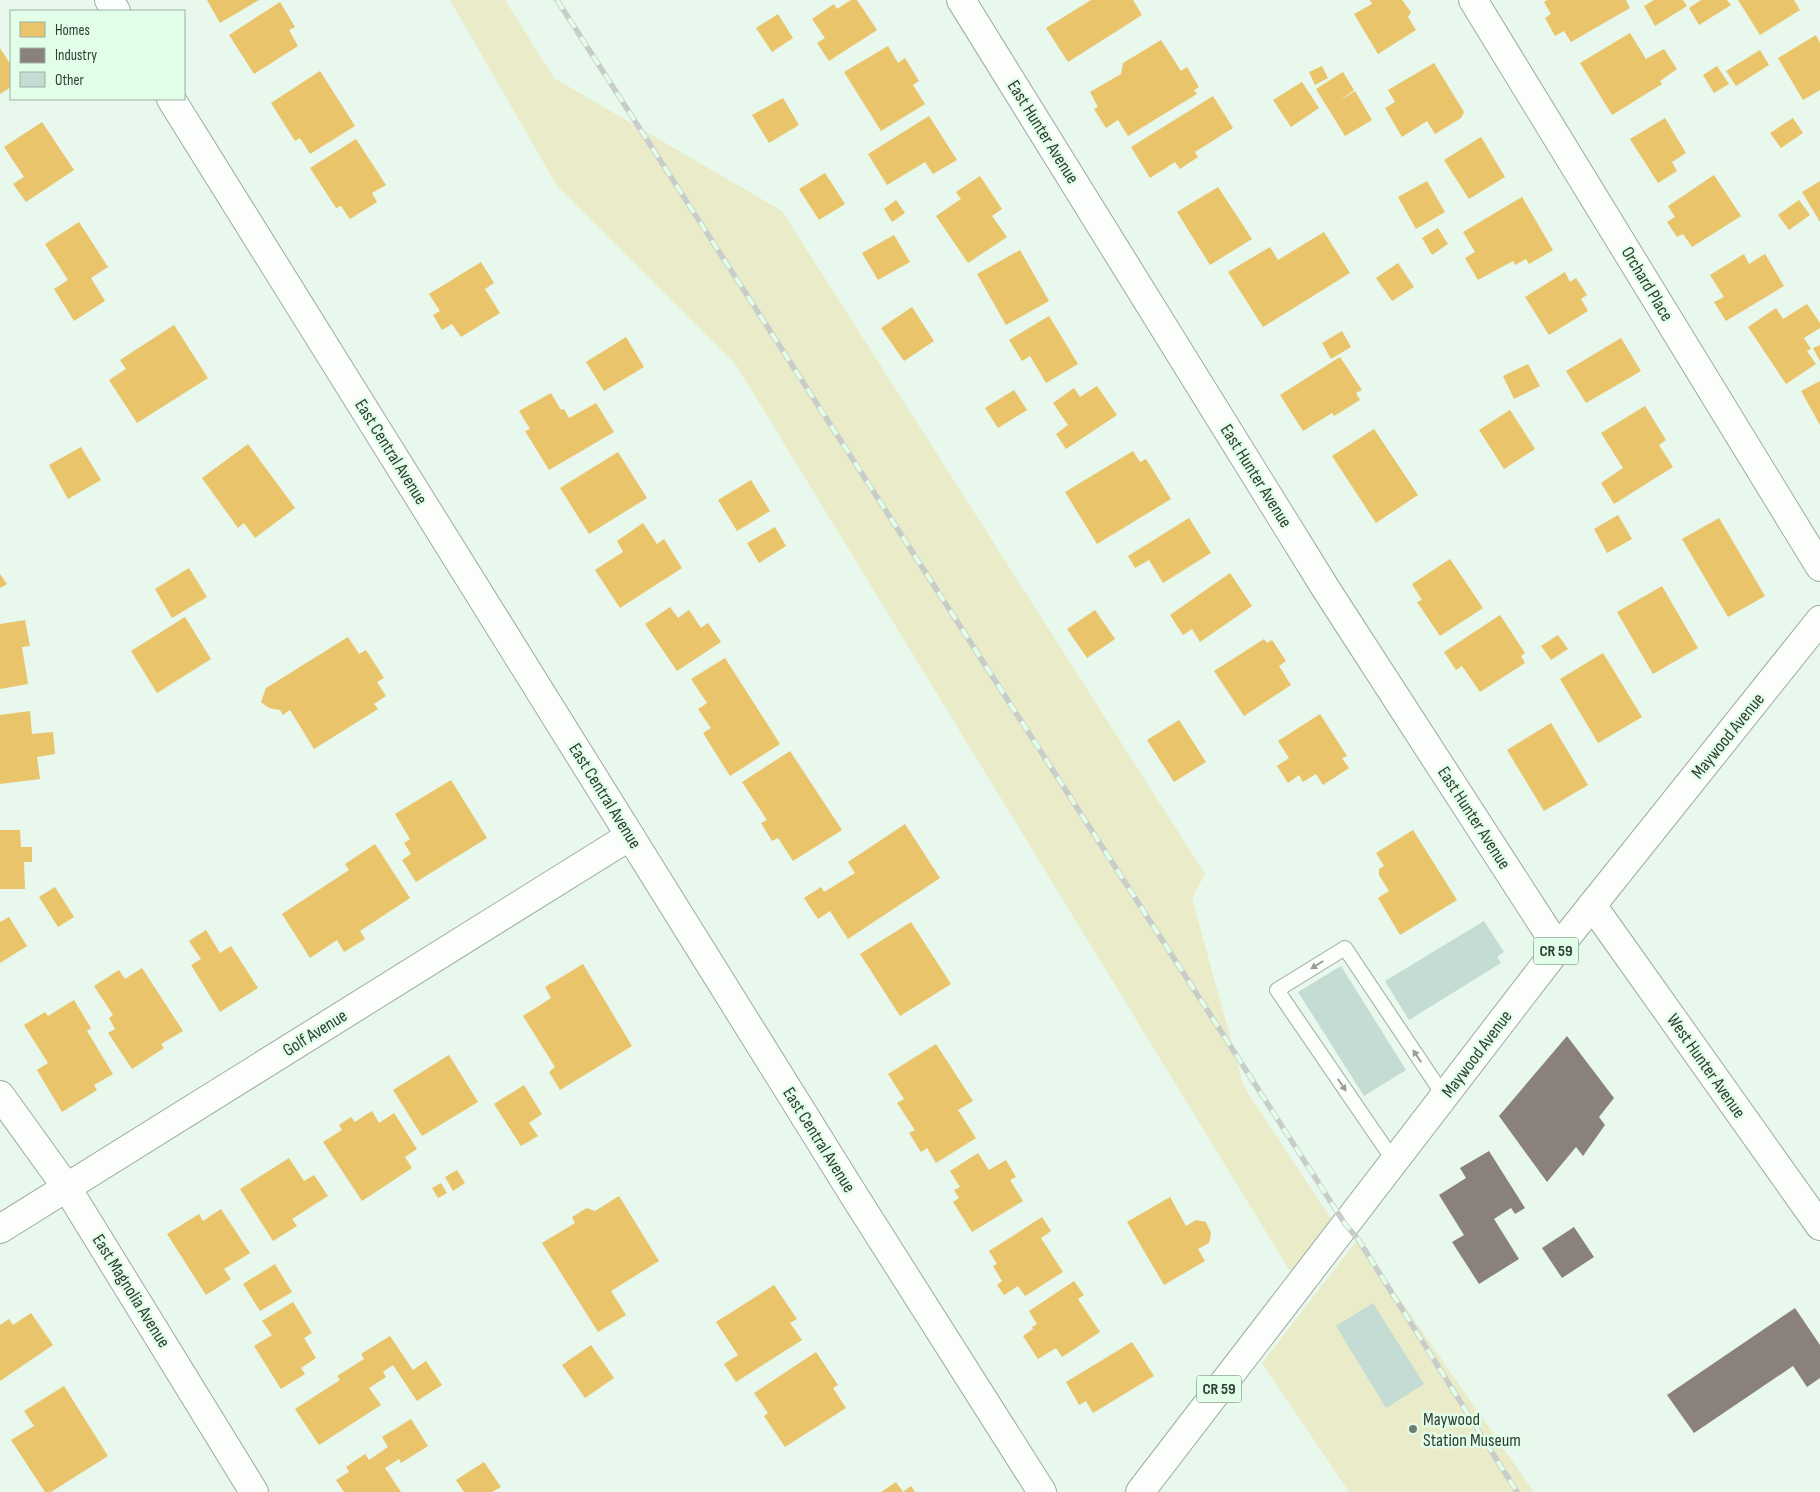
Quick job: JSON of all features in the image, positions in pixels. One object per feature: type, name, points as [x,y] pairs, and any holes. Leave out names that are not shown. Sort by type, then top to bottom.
[{"type":"street","name":"East Hunter Avenue","points":[[961,0],[1326,589],[1558,948]]},
{"type":"street","name":"Orchard Place","points":[[1474,0],[1820,567]]},
{"type":"street","name":"East Central Avenue","points":[[171,100],[855,1198],[1042,1492]]},
{"type":"street","name":"Maywood Avenue","points":[[1140,1492],[1558,948],[1820,620]]},
{"type":"street","name":"Golf Avenue","points":[[0,1229],[630,836]]},
{"type":"street","name":"West Hunter Avenue","points":[[1592,905],[1817,1215]]},
{"type":"street","name":"East Magnolia Avenue","points":[[0,1095],[66,1188],[254,1492]]},
{"type":"lane","points":[[1394,1161],[1277,990],[1344,948],[1444,1096]]},
{"type":"green space","points":[[450,0],[505,0],[554,78],[782,211],[1205,874],[1192,898],[1244,1087],[1340,1232],[1299,1286],[736,365],[557,186]]},
{"type":"green space","points":[[1358,1239],[1534,1492],[1349,1492],[1262,1363]]},
{"type":"building: Homes","points":[[207,0],[259,0],[220,23]]},
{"type":"building: Homes","points":[[851,0],[857,0],[877,30],[829,61],[817,43],[825,38],[812,19],[834,4],[837,9]]},
{"type":"building: Homes","points":[[1091,0],[1133,0],[1142,15],[1068,62],[1046,28]]},
{"type":"building: Homes","points":[[1370,0],[1402,0],[1411,12],[1408,17],[1416,30],[1378,54],[1354,14],[1372,4]]},
{"type":"building: Homes","points":[[1547,0],[1626,0],[1630,8],[1571,42],[1564,31],[1555,36],[1545,18],[1551,14],[1544,2]]},
{"type":"building: Homes","points":[[1654,0],[1683,0],[1687,6],[1655,26],[1644,6]]},
{"type":"building: Homes","points":[[1701,0],[1727,0],[1731,5],[1699,25],[1689,8]]},
{"type":"building: Homes","points":[[1738,0],[1794,0],[1800,10],[1760,35]]},
{"type":"building: Homes","points":[[280,2],[295,27],[289,30],[298,46],[254,74],[229,35]]},
{"type":"building: Homes","points":[[778,14],[793,38],[772,52],[756,28]]},
{"type":"building: Homes","points":[[1630,33],[1646,59],[1664,49],[1677,69],[1660,81],[1662,84],[1612,115],[1580,63]]},
{"type":"building: Homes","points":[[1816,35],[1820,43],[1820,90],[1803,100],[1778,58]]},
{"type":"building: Homes","points":[[1161,40],[1181,71],[1187,67],[1199,87],[1194,90],[1197,94],[1128,136],[1118,120],[1106,128],[1094,109],[1098,107],[1090,92],[1121,74],[1123,63]]},
{"type":"building: Homes","points":[[888,46],[898,63],[905,58],[919,81],[913,85],[925,104],[881,131],[844,72]]},
{"type":"building: Homes","points":[[0,48],[10,63],[10,88],[0,94]]},
{"type":"building: Homes","points":[[1760,50],[1769,65],[1736,86],[1726,71]]},
{"type":"building: Homes","points":[[1434,63],[1464,112],[1461,118],[1435,134],[1427,121],[1402,137],[1385,108],[1395,102],[1388,90]]},
{"type":"building: Homes","points":[[1322,66],[1328,78],[1315,85],[1309,72]]},
{"type":"building: Homes","points":[[1717,66],[1729,84],[1714,93],[1703,75]]},
{"type":"building: Homes","points":[[320,71],[355,126],[310,154],[300,138],[295,141],[271,103]]},
{"type":"building: Homes","points":[[1343,72],[1354,90],[1339,101],[1355,91],[1372,120],[1345,136],[1316,89]]},
{"type":"building: Homes","points":[[1302,82],[1319,108],[1291,127],[1273,100]]},
{"type":"building: Homes","points":[[1213,96],[1233,128],[1195,152],[1198,157],[1180,169],[1175,162],[1150,178],[1131,147]]},
{"type":"building: Homes","points":[[783,98],[799,125],[769,143],[752,115]]},
{"type":"building: Homes","points":[[929,116],[957,160],[933,174],[925,162],[887,185],[868,154]]},
{"type":"building: Homes","points":[[1665,118],[1686,153],[1672,162],[1677,171],[1658,183],[1630,139]]},
{"type":"building: Homes","points":[[1793,118],[1803,133],[1781,148],[1770,133]]},
{"type":"building: Homes","points":[[42,122],[74,170],[26,202],[13,184],[24,177],[4,147]]},
{"type":"building: Homes","points":[[1481,137],[1505,177],[1469,199],[1444,160]]},
{"type":"building: Homes","points":[[356,139],[386,185],[372,193],[377,202],[350,219],[341,206],[336,208],[310,168]]},
{"type":"building: Homes","points":[[825,173],[845,204],[819,220],[799,189]]},
{"type":"building: Homes","points":[[1714,175],[1741,216],[1692,247],[1683,234],[1677,237],[1667,222],[1675,217],[1668,206]]},
{"type":"building: Homes","points":[[980,176],[1002,209],[992,216],[1007,237],[968,263],[936,216],[961,199],[956,192]]},
{"type":"building: Homes","points":[[1427,181],[1445,212],[1416,229],[1398,197]]},
{"type":"building: Homes","points":[[1820,181],[1820,222],[1802,192]]},
{"type":"building: Homes","points":[[1218,187],[1252,239],[1210,265],[1177,212]]},
{"type":"building: Homes","points":[[1522,197],[1553,250],[1529,264],[1526,259],[1515,265],[1513,261],[1478,280],[1465,258],[1475,252],[1463,232]]},
{"type":"building: Homes","points":[[896,200],[905,213],[892,222],[884,209]]},
{"type":"building: Homes","points":[[1799,200],[1810,215],[1789,230],[1778,215]]},
{"type":"building: Homes","points":[[79,222],[108,267],[91,278],[105,301],[74,321],[54,289],[68,280],[45,244]]},
{"type":"building: Homes","points":[[1438,228],[1448,244],[1432,255],[1422,238]]},
{"type":"building: Homes","points":[[1324,232],[1350,273],[1263,327],[1228,272],[1270,247],[1278,260]]},
{"type":"building: Homes","points":[[894,235],[910,262],[878,280],[862,253]]},
{"type":"building: Homes","points":[[1020,250],[1049,301],[1006,325],[977,274]]},
{"type":"building: Homes","points":[[1744,254],[1749,264],[1765,254],[1784,286],[1726,321],[1714,302],[1724,297],[1710,275]]},
{"type":"building: Homes","points":[[481,262],[494,283],[485,289],[500,313],[461,337],[452,324],[442,330],[433,315],[440,311],[429,294]]},
{"type":"building: Homes","points":[[1398,263],[1414,287],[1392,301],[1376,278]]},
{"type":"building: Homes","points":[[1565,272],[1570,282],[1576,278],[1587,295],[1581,299],[1588,311],[1549,335],[1525,297]]},
{"type":"building: Homes","points":[[1807,304],[1820,323],[1820,328],[1804,338],[1811,349],[1807,351],[1816,364],[1786,384],[1748,327],[1776,308],[1783,319]]},
{"type":"building: Homes","points":[[912,307],[934,341],[904,361],[881,328]]},
{"type":"building: Homes","points":[[1049,316],[1078,364],[1046,383],[1030,356],[1022,361],[1009,340]]},
{"type":"building: Homes","points":[[174,325],[208,378],[137,423],[109,380],[126,369],[120,360]]},
{"type":"building: Homes","points":[[1342,331],[1351,347],[1331,359],[1322,343]]},
{"type":"building: Homes","points":[[626,337],[644,367],[604,391],[586,362]]},
{"type":"building: Homes","points":[[1621,338],[1641,371],[1586,403],[1566,371]]},
{"type":"building: Homes","points":[[1820,345],[1820,361],[1813,348]]},
{"type":"building: Homes","points":[[1340,357],[1362,390],[1356,393],[1360,400],[1334,416],[1332,413],[1303,431],[1280,395]]},
{"type":"building: Homes","points":[[1528,364],[1540,386],[1514,399],[1503,376]]},
{"type":"building: Homes","points":[[1820,381],[1820,425],[1801,391]]},
{"type":"building: Homes","points":[[1097,386],[1117,415],[1066,449],[1056,434],[1068,425],[1053,403],[1074,388],[1080,397]]},
{"type":"building: Homes","points":[[1014,390],[1027,410],[998,428],[985,408]]},
{"type":"building: Homes","points":[[551,393],[561,410],[564,409],[569,418],[596,403],[614,432],[549,470],[525,431],[530,429],[519,411]]},
{"type":"building: Homes","points":[[1645,406],[1666,440],[1659,445],[1673,467],[1614,504],[1601,483],[1623,468],[1601,433]]},
{"type":"building: Homes","points":[[1510,410],[1535,449],[1504,469],[1479,430]]},
{"type":"building: Homes","points":[[1374,429],[1418,495],[1376,523],[1332,456]]},
{"type":"building: Homes","points":[[248,444],[295,508],[255,538],[244,523],[238,528],[202,478]]},
{"type":"building: Homes","points":[[81,447],[101,480],[68,499],[49,465]]},
{"type":"building: Homes","points":[[1133,451],[1140,462],[1146,459],[1171,499],[1097,544],[1065,492]]},
{"type":"building: Homes","points":[[618,452],[647,498],[589,534],[560,488]]},
{"type":"building: Homes","points":[[751,480],[770,511],[737,531],[718,500]]},
{"type":"building: Homes","points":[[1618,515],[1632,539],[1607,553],[1594,529]]},
{"type":"building: Homes","points":[[1189,518],[1211,553],[1163,583],[1149,560],[1135,568],[1128,556]]},
{"type":"building: Homes","points":[[1719,518],[1765,596],[1728,617],[1682,539]]},
{"type":"building: Homes","points":[[643,523],[657,544],[664,539],[682,568],[620,608],[595,570],[623,552],[617,541]]},
{"type":"building: Homes","points":[[775,527],[786,546],[759,563],[747,543]]},
{"type":"building: Homes","points":[[1450,559],[1483,608],[1440,636],[1417,602],[1422,600],[1412,584]]},
{"type":"building: Homes","points":[[189,568],[207,597],[172,618],[155,589]]},
{"type":"building: Homes","points":[[1230,573],[1252,606],[1200,642],[1192,629],[1183,635],[1170,615]]},
{"type":"building: Homes","points":[[0,574],[7,584],[0,588]]},
{"type":"building: Homes","points":[[1662,586],[1698,648],[1653,674],[1617,612]]},
{"type":"building: Homes","points":[[670,607],[678,618],[689,610],[701,628],[708,623],[721,642],[677,671],[645,624]]},
{"type":"building: Homes","points":[[1095,610],[1115,639],[1087,658],[1067,629]]},
{"type":"building: Homes","points":[[1500,615],[1525,653],[1521,656],[1525,663],[1480,692],[1462,666],[1456,670],[1444,652]]},
{"type":"building: Homes","points":[[185,617],[211,659],[157,693],[131,651]]},
{"type":"building: Homes","points":[[25,620],[30,646],[22,647],[28,684],[0,689],[0,624]]},
{"type":"building: Homes","points":[[1558,635],[1568,649],[1551,660],[1541,646]]},
{"type":"building: Homes","points":[[348,637],[359,654],[366,650],[384,678],[377,682],[386,696],[374,704],[378,709],[314,749],[290,710],[283,715],[280,710],[269,708],[261,702],[266,688]]},
{"type":"building: Homes","points":[[1264,639],[1267,643],[1272,640],[1286,661],[1279,666],[1291,685],[1244,716],[1214,671]]},
{"type":"building: Homes","points":[[1603,653],[1642,717],[1598,743],[1560,679]]},
{"type":"building: Homes","points":[[725,658],[780,744],[730,776],[703,733],[711,728],[698,709],[707,703],[691,679]]},
{"type":"building: Homes","points":[[30,711],[32,734],[53,732],[55,754],[37,757],[40,779],[0,784],[0,715]]},
{"type":"building: Homes","points":[[1320,714],[1347,756],[1342,758],[1349,768],[1323,785],[1316,774],[1303,782],[1299,775],[1288,783],[1277,766],[1289,758],[1278,741]]},
{"type":"building: Homes","points":[[1179,720],[1206,762],[1174,782],[1147,740]]},
{"type":"building: Homes","points":[[1551,723],[1588,785],[1544,811],[1507,750]]},
{"type":"building: Homes","points":[[790,751],[842,830],[793,861],[778,838],[772,841],[761,823],[767,820],[742,782]]},
{"type":"building: Homes","points":[[451,780],[487,838],[416,882],[402,860],[411,854],[404,843],[410,839],[395,814]]},
{"type":"building: Homes","points":[[905,824],[940,878],[848,939],[830,911],[818,919],[804,898],[821,887],[824,892],[855,873],[848,862]]},
{"type":"building: Homes","points":[[0,830],[20,830],[21,847],[32,847],[32,862],[24,862],[25,889],[0,889]]},
{"type":"building: Homes","points":[[1413,830],[1457,900],[1400,935],[1378,898],[1389,891],[1379,875],[1379,869],[1384,866],[1376,853]]},
{"type":"building: Homes","points":[[375,844],[410,898],[360,931],[365,939],[344,952],[337,940],[310,958],[282,914],[349,870],[345,864]]},
{"type":"building: Homes","points":[[55,887],[74,917],[58,927],[39,897]]},
{"type":"building: Homes","points":[[9,917],[27,946],[0,963],[0,922]]},
{"type":"building: Homes","points":[[911,922],[951,984],[900,1016],[860,954]]},
{"type":"building: Homes","points":[[206,930],[220,953],[231,946],[258,988],[220,1012],[191,965],[201,959],[189,941]]},
{"type":"building: Homes","points":[[583,964],[632,1046],[560,1090],[549,1072],[555,1067],[523,1016],[551,998],[545,987]]},
{"type":"building: Homes","points":[[142,968],[183,1031],[161,1044],[164,1048],[132,1069],[108,1033],[115,1029],[109,1018],[113,1015],[94,986],[119,970],[125,979]]},
{"type":"building: Homes","points":[[74,1000],[91,1028],[87,1031],[113,1074],[94,1085],[97,1090],[62,1112],[37,1070],[48,1063],[24,1025],[45,1012],[48,1016]]},
{"type":"building: Homes","points":[[936,1044],[973,1101],[958,1110],[976,1138],[936,1163],[927,1148],[921,1152],[909,1133],[915,1130],[897,1103],[904,1099],[888,1074]]},
{"type":"building: Homes","points":[[449,1055],[478,1102],[422,1136],[393,1090]]},
{"type":"building: Homes","points":[[524,1085],[542,1114],[529,1123],[538,1136],[521,1146],[494,1104]]},
{"type":"building: Homes","points":[[372,1111],[379,1123],[394,1113],[417,1149],[405,1157],[412,1168],[362,1201],[323,1142],[342,1130],[339,1125],[351,1117],[355,1122]]},
{"type":"building: Homes","points":[[978,1153],[989,1170],[1006,1160],[1016,1177],[1010,1180],[1023,1201],[972,1232],[953,1202],[959,1198],[954,1190],[960,1187],[950,1171]]},
{"type":"building: Homes","points":[[289,1158],[304,1181],[314,1175],[328,1196],[292,1219],[297,1226],[273,1241],[240,1189]]},
{"type":"building: Homes","points":[[457,1170],[465,1183],[453,1191],[445,1177]]},
{"type":"building: Homes","points":[[441,1183],[447,1193],[438,1198],[432,1188]]},
{"type":"building: Homes","points":[[619,1196],[659,1261],[611,1291],[626,1315],[598,1332],[542,1243],[575,1223],[572,1217],[587,1208],[595,1211]]},
{"type":"building: Homes","points":[[1170,1197],[1186,1226],[1196,1220],[1206,1222],[1211,1233],[1209,1243],[1198,1249],[1205,1261],[1164,1285],[1127,1222]]},
{"type":"building: Homes","points":[[221,1209],[250,1253],[224,1269],[231,1279],[206,1295],[167,1234],[199,1214],[203,1221]]},
{"type":"building: Homes","points":[[1042,1217],[1051,1231],[1041,1238],[1063,1272],[1025,1296],[1018,1286],[1004,1295],[997,1285],[1002,1281],[993,1266],[997,1264],[989,1251]]},
{"type":"building: Homes","points":[[275,1264],[292,1292],[260,1311],[243,1284]]},
{"type":"building: Homes","points":[[1074,1281],[1084,1295],[1078,1299],[1100,1332],[1062,1357],[1056,1348],[1038,1359],[1023,1336],[1037,1324],[1029,1311]]},
{"type":"building: Homes","points":[[774,1285],[797,1319],[790,1323],[802,1340],[736,1382],[724,1364],[738,1355],[716,1322]]},
{"type":"building: Homes","points":[[293,1302],[312,1333],[304,1338],[316,1358],[301,1368],[305,1374],[281,1389],[254,1346],[272,1335],[262,1321]]},
{"type":"building: Homes","points":[[31,1313],[53,1345],[0,1381],[0,1325],[9,1319],[13,1325]]},
{"type":"building: Homes","points":[[390,1336],[413,1370],[426,1361],[442,1385],[417,1401],[393,1365],[383,1372],[386,1377],[369,1388],[381,1405],[319,1445],[295,1409],[340,1380],[337,1376],[364,1359],[361,1354]]},
{"type":"building: Homes","points":[[1132,1342],[1154,1376],[1093,1413],[1086,1401],[1079,1405],[1066,1382]]},
{"type":"building: Homes","points":[[591,1345],[614,1378],[585,1398],[562,1365]]},
{"type":"building: Homes","points":[[816,1352],[838,1385],[833,1388],[846,1408],[785,1447],[764,1416],[768,1413],[754,1393]]},
{"type":"building: Homes","points":[[64,1386],[108,1456],[51,1492],[45,1492],[11,1440],[34,1426],[24,1411]]},
{"type":"building: Homes","points":[[411,1419],[428,1446],[401,1463],[399,1459],[385,1468],[401,1492],[344,1492],[336,1480],[349,1472],[346,1467],[365,1454],[369,1460],[388,1447],[382,1437]]},
{"type":"building: Homes","points":[[484,1462],[501,1487],[492,1492],[464,1492],[456,1480]]},
{"type":"building: Homes","points":[[896,1482],[903,1492],[881,1492]]},
{"type":"building: Homes","points":[[911,1486],[915,1492],[903,1492]]},
{"type":"building: Industry","points":[[1567,1036],[1614,1098],[1599,1117],[1605,1125],[1583,1156],[1576,1147],[1547,1182],[1499,1116]]},
{"type":"building: Industry","points":[[1489,1151],[1525,1208],[1515,1214],[1511,1208],[1494,1219],[1519,1259],[1479,1284],[1452,1242],[1464,1235],[1439,1195],[1466,1178],[1460,1168]]},
{"type":"building: Industry","points":[[1574,1227],[1594,1257],[1562,1278],[1542,1248]]},
{"type":"building: Industry","points":[[1795,1308],[1820,1345],[1820,1378],[1807,1387],[1793,1366],[1694,1433],[1667,1395]]},
{"type":"building: Other","points":[[1484,921],[1504,952],[1497,957],[1501,963],[1409,1020],[1385,981]]},
{"type":"building: Other","points":[[1341,966],[1406,1070],[1364,1096],[1298,992]]},
{"type":"building: Other","points":[[1373,1303],[1424,1384],[1386,1408],[1336,1326]]},
{"type":"railway","points":[[557,0],[1345,1224],[1358,1239],[1517,1492]]},
{"type":"place","name":"Maywood Station Museum","points":[[1413,1429]]}]
